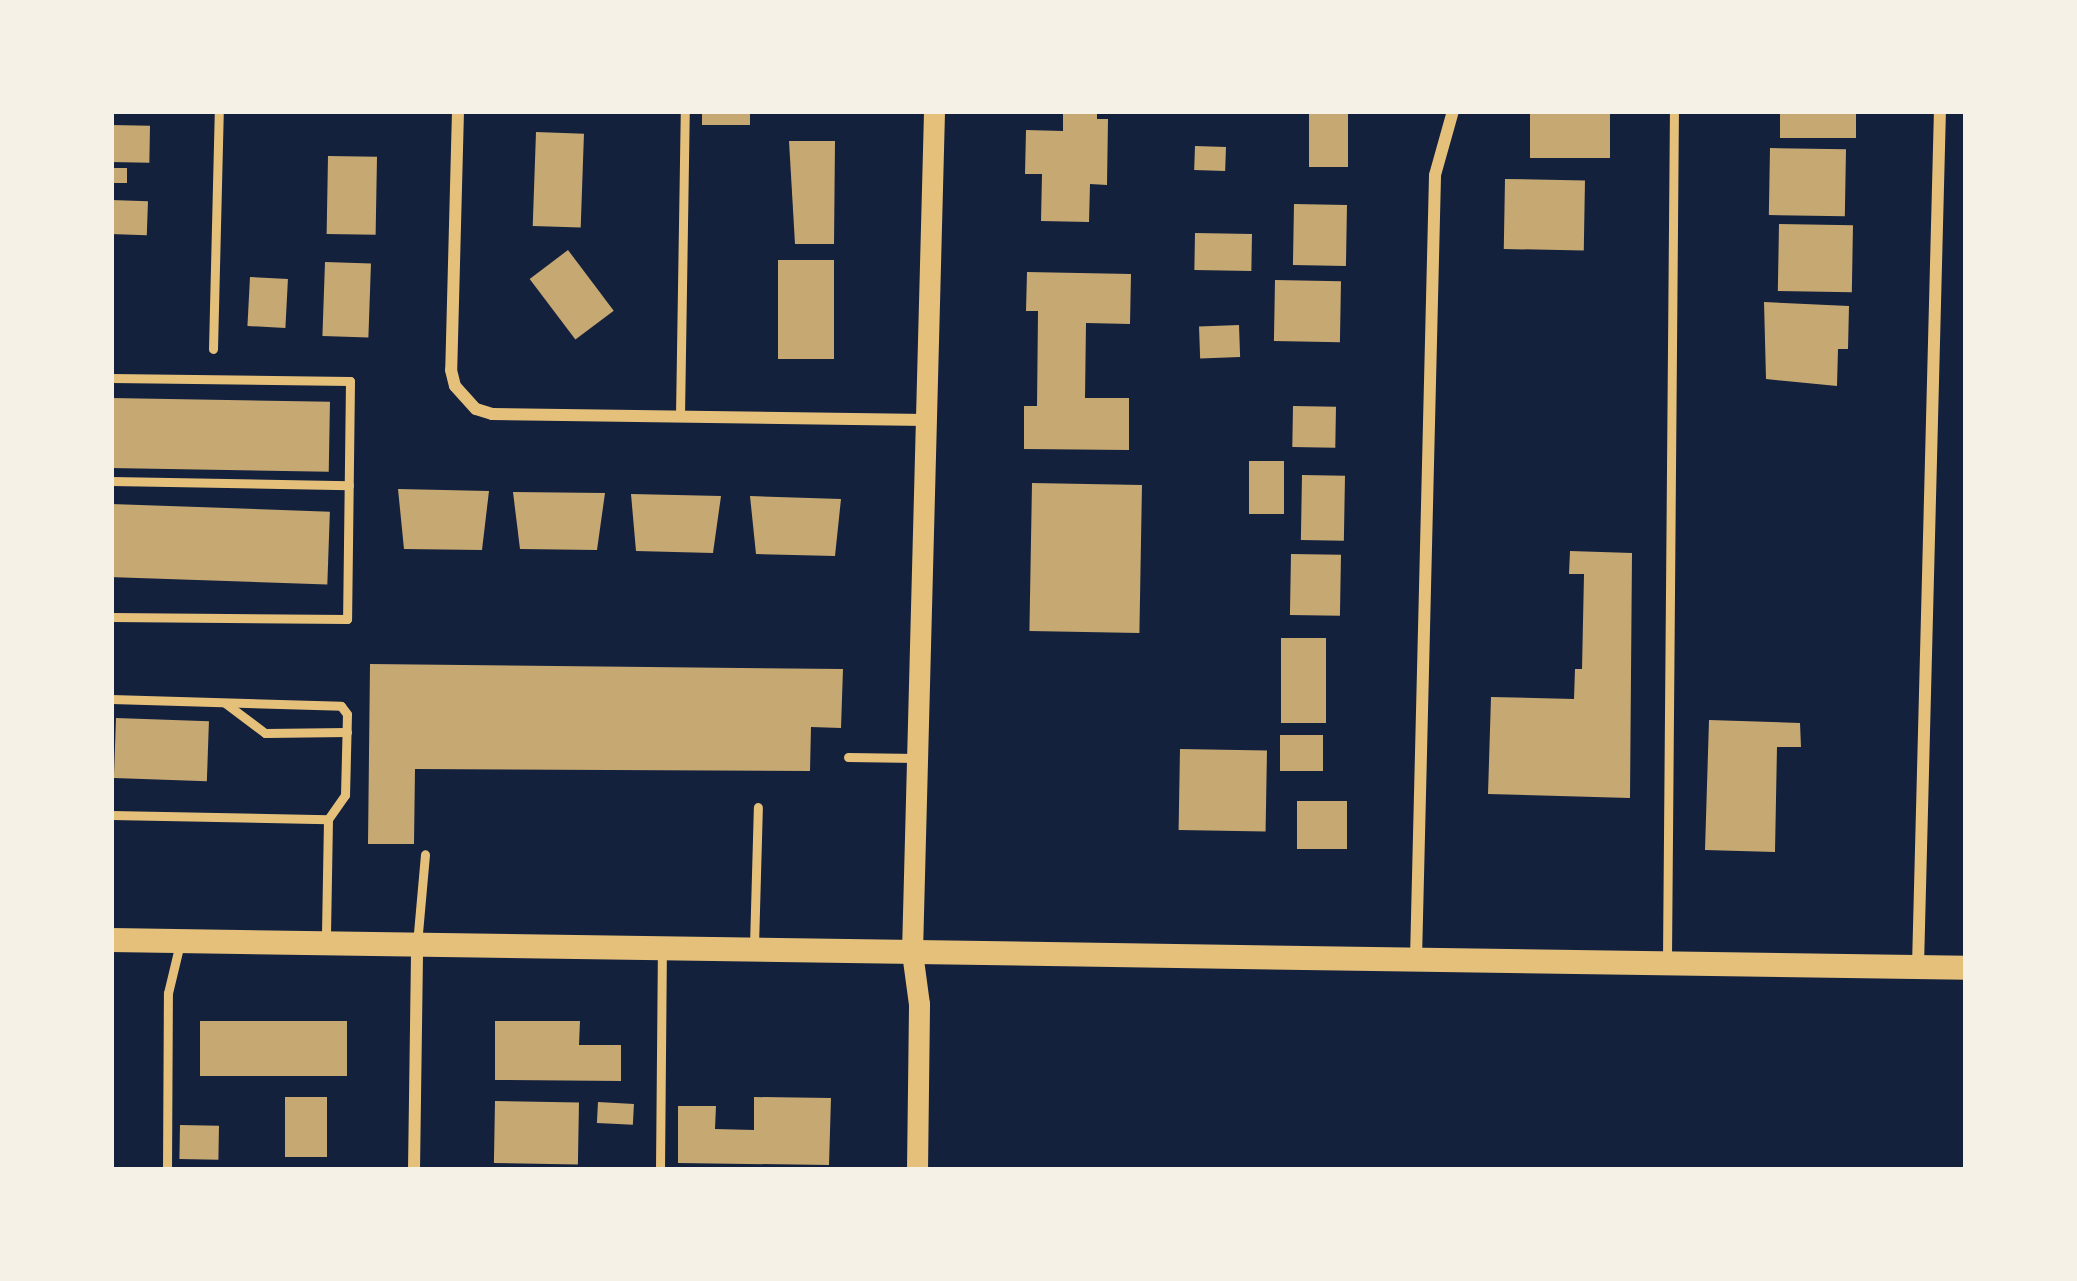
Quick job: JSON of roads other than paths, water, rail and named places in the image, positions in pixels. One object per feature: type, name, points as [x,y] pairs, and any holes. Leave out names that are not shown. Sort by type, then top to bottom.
[{"type":"main road","points":[[111,940],[1966,968]]},
{"type":"street","points":[[458,111],[451,370],[464,399],[492,414],[926,420]]},
{"type":"street","points":[[917,1170],[919,1004],[912,952],[934,111]]},
{"type":"street","points":[[1416,960],[1435,175],[1453,111]]},
{"type":"street","points":[[1918,968],[1940,111]]},
{"type":"street","points":[[414,1170],[417,945]]},
{"type":"lane","points":[[213,349],[219,111]]},
{"type":"lane","points":[[680,416],[686,111]]},
{"type":"lane","points":[[1667,964],[1674,111]]},
{"type":"lane","points":[[111,378],[350,381],[347,619],[111,616]]},
{"type":"lane","points":[[111,481],[349,485]]},
{"type":"lane","points":[[111,699],[341,706],[347,714],[345,795],[328,819],[326,943]]},
{"type":"lane","points":[[223,701],[265,733],[347,732]]},
{"type":"lane","points":[[848,757],[917,758]]},
{"type":"lane","points":[[754,950],[758,807]]},
{"type":"lane","points":[[111,815],[328,819]]},
{"type":"lane","points":[[417,945],[425,854]]},
{"type":"lane","points":[[167,1170],[168,993],[180,941]]},
{"type":"lane","points":[[660,1170],[662,948]]}]
